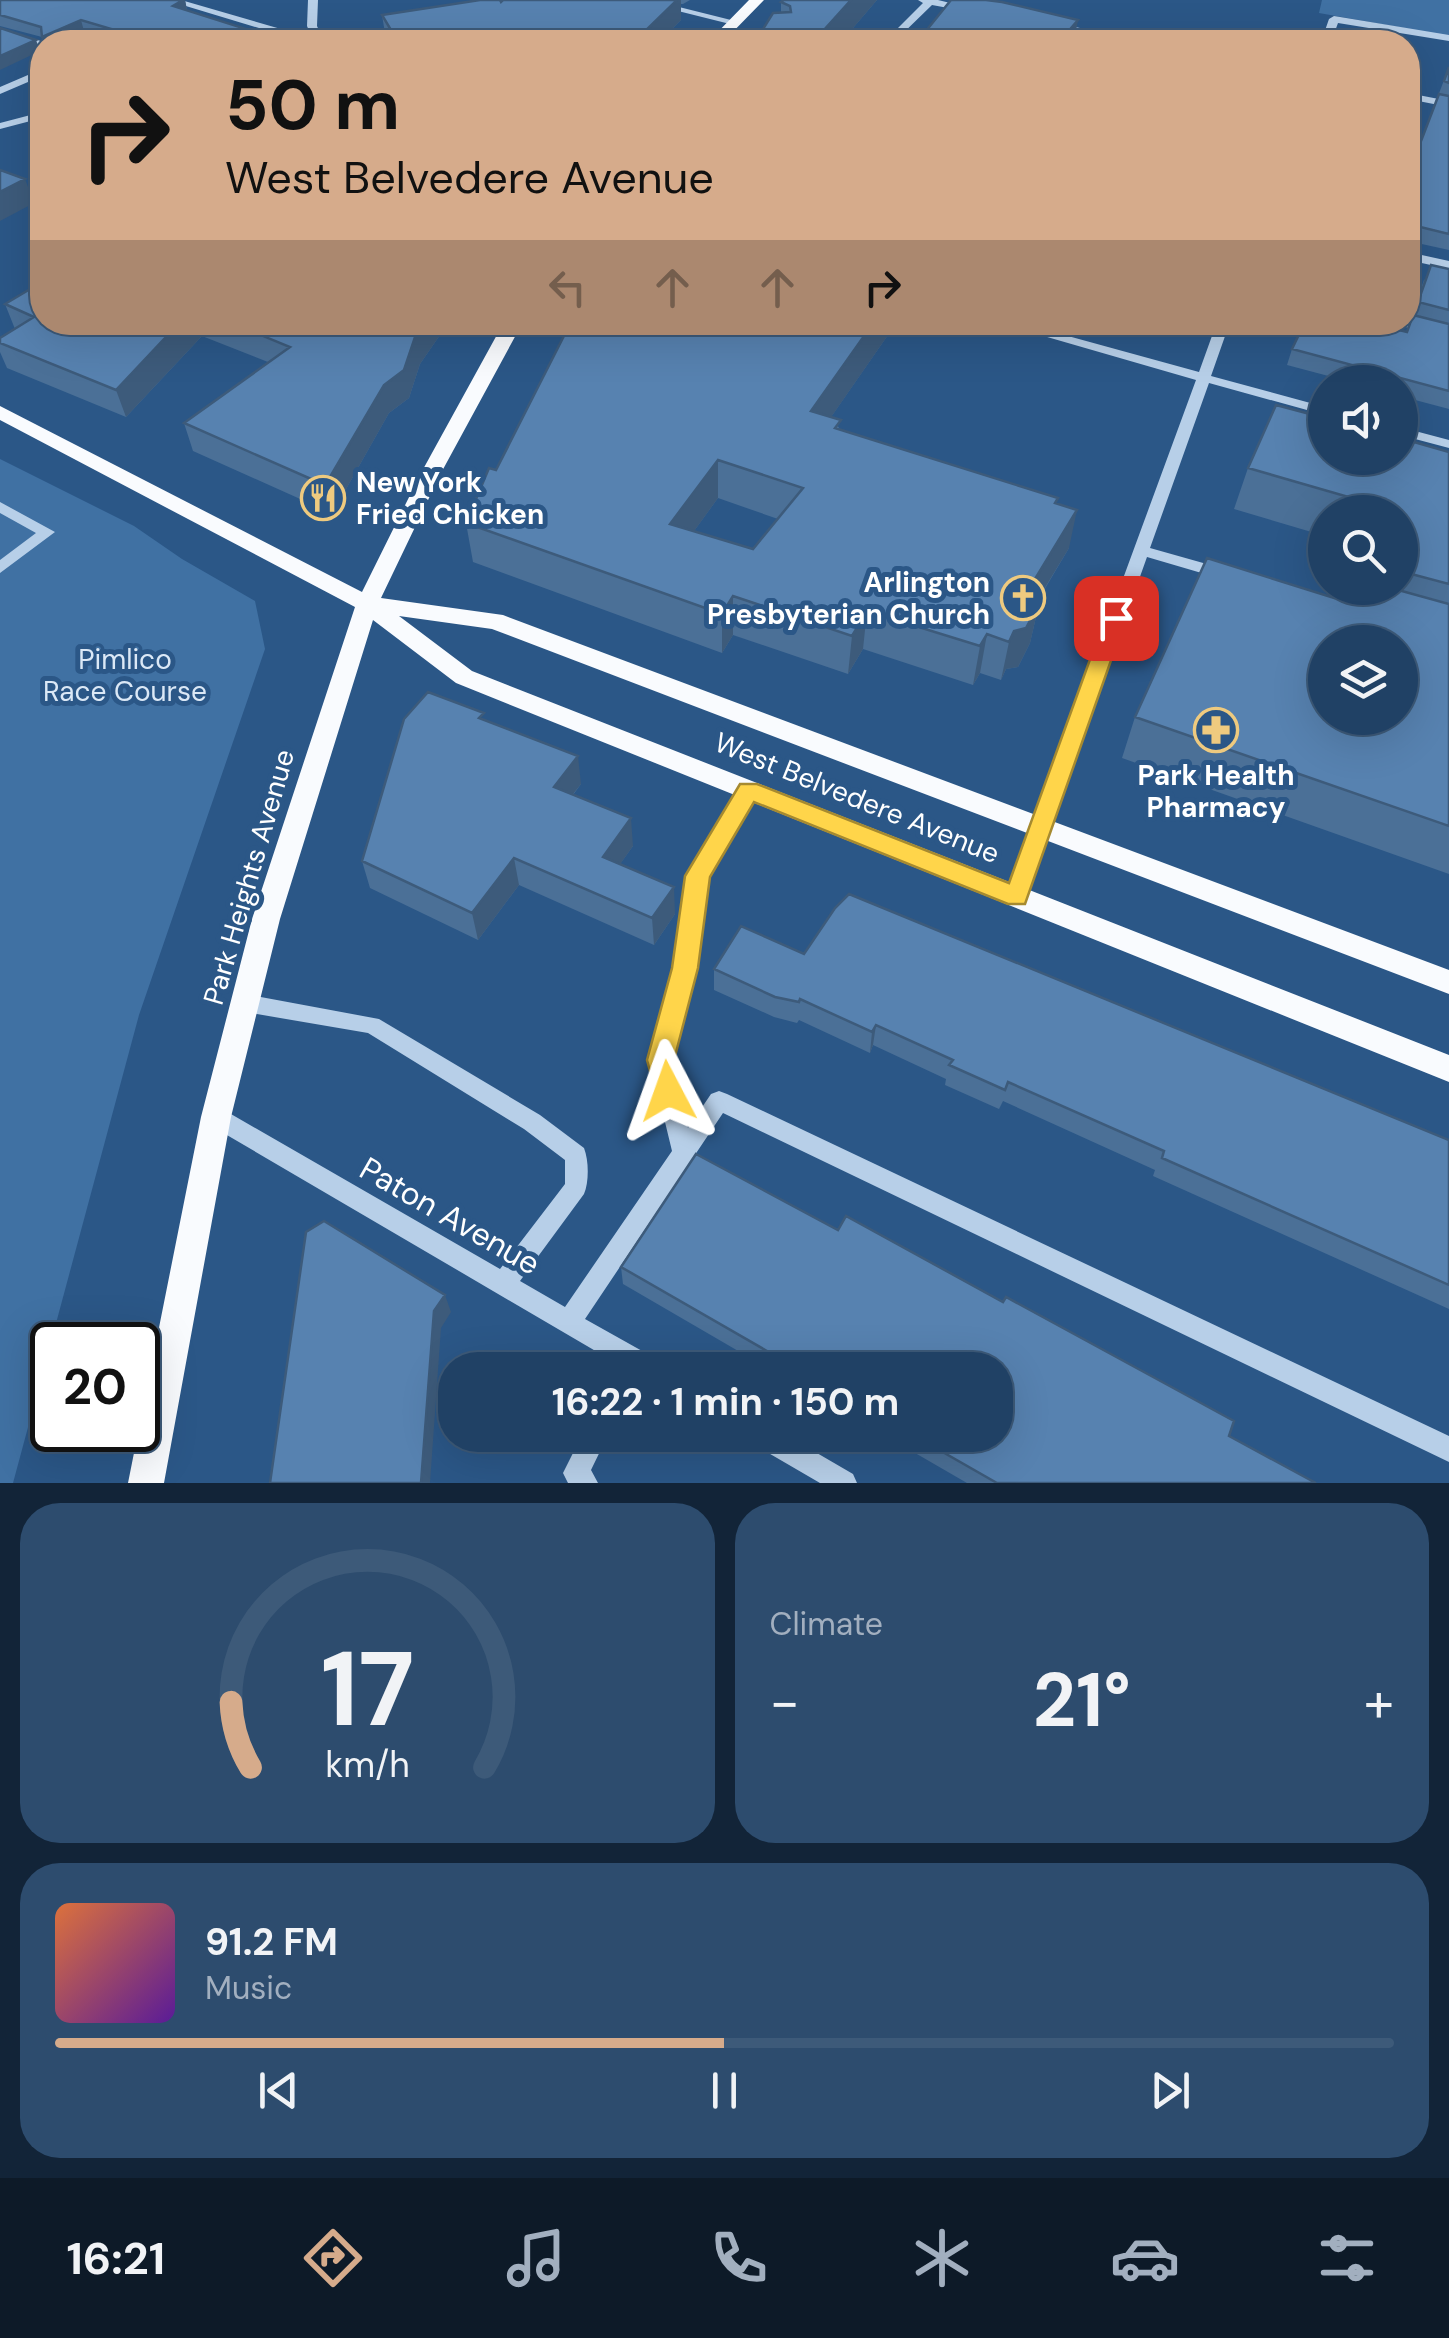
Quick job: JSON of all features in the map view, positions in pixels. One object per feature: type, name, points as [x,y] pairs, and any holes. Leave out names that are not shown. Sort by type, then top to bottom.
[{"type":"main road","points":[[727,30],[757,0]]},
{"type":"main road","name":"Park Heights Avenue","points":[[146,1483],[216,1117],[266,919],[368,604],[430,473],[507,335]]},
{"type":"main road","name":"West Belvedere Avenue","points":[[0,412],[368,604],[464,677],[1449,1069]]},
{"type":"main road","name":"West Belvedere Avenue","points":[[368,604],[495,621],[1449,982]]},
{"type":"street","points":[[171,0],[275,30]]},
{"type":"street","points":[[313,0],[313,30]]},
{"type":"street","points":[[638,0],[734,22]]},
{"type":"street","points":[[900,30],[926,1],[986,12]]},
{"type":"street","points":[[1330,30],[1334,19],[1401,30]]},
{"type":"street","points":[[1043,24],[1074,30]]},
{"type":"street","points":[[0,31],[30,41]]},
{"type":"street","points":[[1420,33],[1449,38]]},
{"type":"street","points":[[0,91],[30,77]]},
{"type":"street","points":[[1420,98],[1449,104]]},
{"type":"street","points":[[0,126],[30,118]]},
{"type":"street","points":[[1420,259],[1449,265]]},
{"type":"street","points":[[1420,328],[1449,335]]},
{"type":"street","points":[[1048,335],[1308,406]]},
{"type":"street","points":[[1016,897],[1219,335]]},
{"type":"street","points":[[1418,436],[1449,444]]},
{"type":"street","points":[[0,507],[46,532],[0,568]]},
{"type":"street","points":[[1140,550],[1231,577]]},
{"type":"street","points":[[684,1153],[660,1060],[685,968],[698,876],[748,790]]},
{"type":"street","points":[[245,1003],[372,1025],[532,1122],[576,1155],[576,1187],[503,1284]]},
{"type":"street","points":[[569,1322],[719,1101],[1449,1449]]},
{"type":"street","name":"Paton Avenue","points":[[216,1117],[615,1352]]},
{"type":"street","points":[[585,1483],[576,1472],[586,1452]]},
{"type":"street","points":[[789,1452],[833,1480]]},
{"type":"green space","points":[[1322,0],[1449,0],[1449,36],[1420,30],[1319,13]]},
{"type":"green space","name":"Pimlico Race Course","points":[[0,459],[134,526],[255,601],[265,649],[139,1015],[56,1322],[30,1322],[30,1420],[13,1483],[0,1483]]},
{"type":"building","points":[[0,0],[183,0],[173,6],[249,30],[115,30],[81,20],[58,30],[41,30],[0,15]]},
{"type":"building","points":[[480,0],[677,0],[646,30],[391,30],[382,15]]},
{"type":"building","points":[[851,0],[824,30],[762,30],[773,13],[791,12],[790,6],[781,2]]},
{"type":"building","points":[[951,0],[1002,2],[1078,20],[1069,30],[927,30]]},
{"type":"building","points":[[0,28],[30,38],[30,43],[0,56]]},
{"type":"building","points":[[1439,94],[1449,96],[1449,234],[1420,227],[1420,144]]},
{"type":"building","points":[[0,170],[25,179],[0,192]]},
{"type":"building","points":[[1431,265],[1449,269],[1449,310],[1420,303]]},
{"type":"building","points":[[30,289],[30,315],[5,304]]},
{"type":"building","points":[[1420,317],[1449,324],[1449,391],[1418,383],[1418,365],[1352,365],[1292,349],[1299,335],[1420,335]]},
{"type":"building","points":[[30,319],[30,335],[168,335],[116,390],[0,343],[0,338]]},
{"type":"building","points":[[261,335],[416,335],[404,370],[384,385],[330,477],[324,480],[311,479],[184,423],[290,347]]},
{"type":"building","points":[[564,335],[865,335],[811,411],[841,420],[835,428],[1058,498],[1055,503],[1077,510],[1032,584],[1039,587],[1034,597],[1039,604],[1026,628],[1014,631],[1009,642],[987,634],[980,646],[867,611],[852,636],[733,596],[722,614],[466,523],[489,468],[496,470]],"holes":[[[718,460],[803,488],[753,549],[670,524]]]},
{"type":"building","points":[[1276,405],[1308,413],[1308,475],[1418,475],[1418,443],[1449,452],[1449,584],[1418,576],[1418,495],[1342,495],[1248,468]]},
{"type":"building","points":[[1207,558],[1308,590],[1308,605],[1418,605],[1418,595],[1449,604],[1449,826],[1135,717]]},
{"type":"building","points":[[428,692],[484,713],[479,718],[578,756],[554,787],[631,818],[603,857],[674,887],[652,918],[514,858],[472,913],[362,861],[404,719]]},
{"type":"building","points":[[849,894],[1449,1140],[1449,1285],[1162,1158],[1164,1151],[1008,1082],[1005,1090],[949,1065],[953,1060],[876,1025],[872,1032],[800,999],[799,1002],[775,997],[714,969],[741,926],[804,954]]},
{"type":"building","points":[[696,1154],[838,1230],[846,1216],[1003,1302],[1006,1297],[1234,1421],[1229,1436],[1316,1483],[997,1483],[943,1452],[1013,1452],[1013,1352],[769,1352],[621,1267]]},
{"type":"building","points":[[324,1221],[445,1295],[434,1311],[421,1483],[270,1483],[306,1232]]},
{"type":"place","name":"New York Fried Chicken","points":[[323,498]]},
{"type":"place","name":"Arlington Presbyterian Church","points":[[1023,598]]},
{"type":"place","name":"Park Health Pharmacy","points":[[1216,730]]},
{"type":"route","points":[[668,1091],[660,1060],[685,968],[698,876],[748,790],[1016,897],[1116,618]]}]
